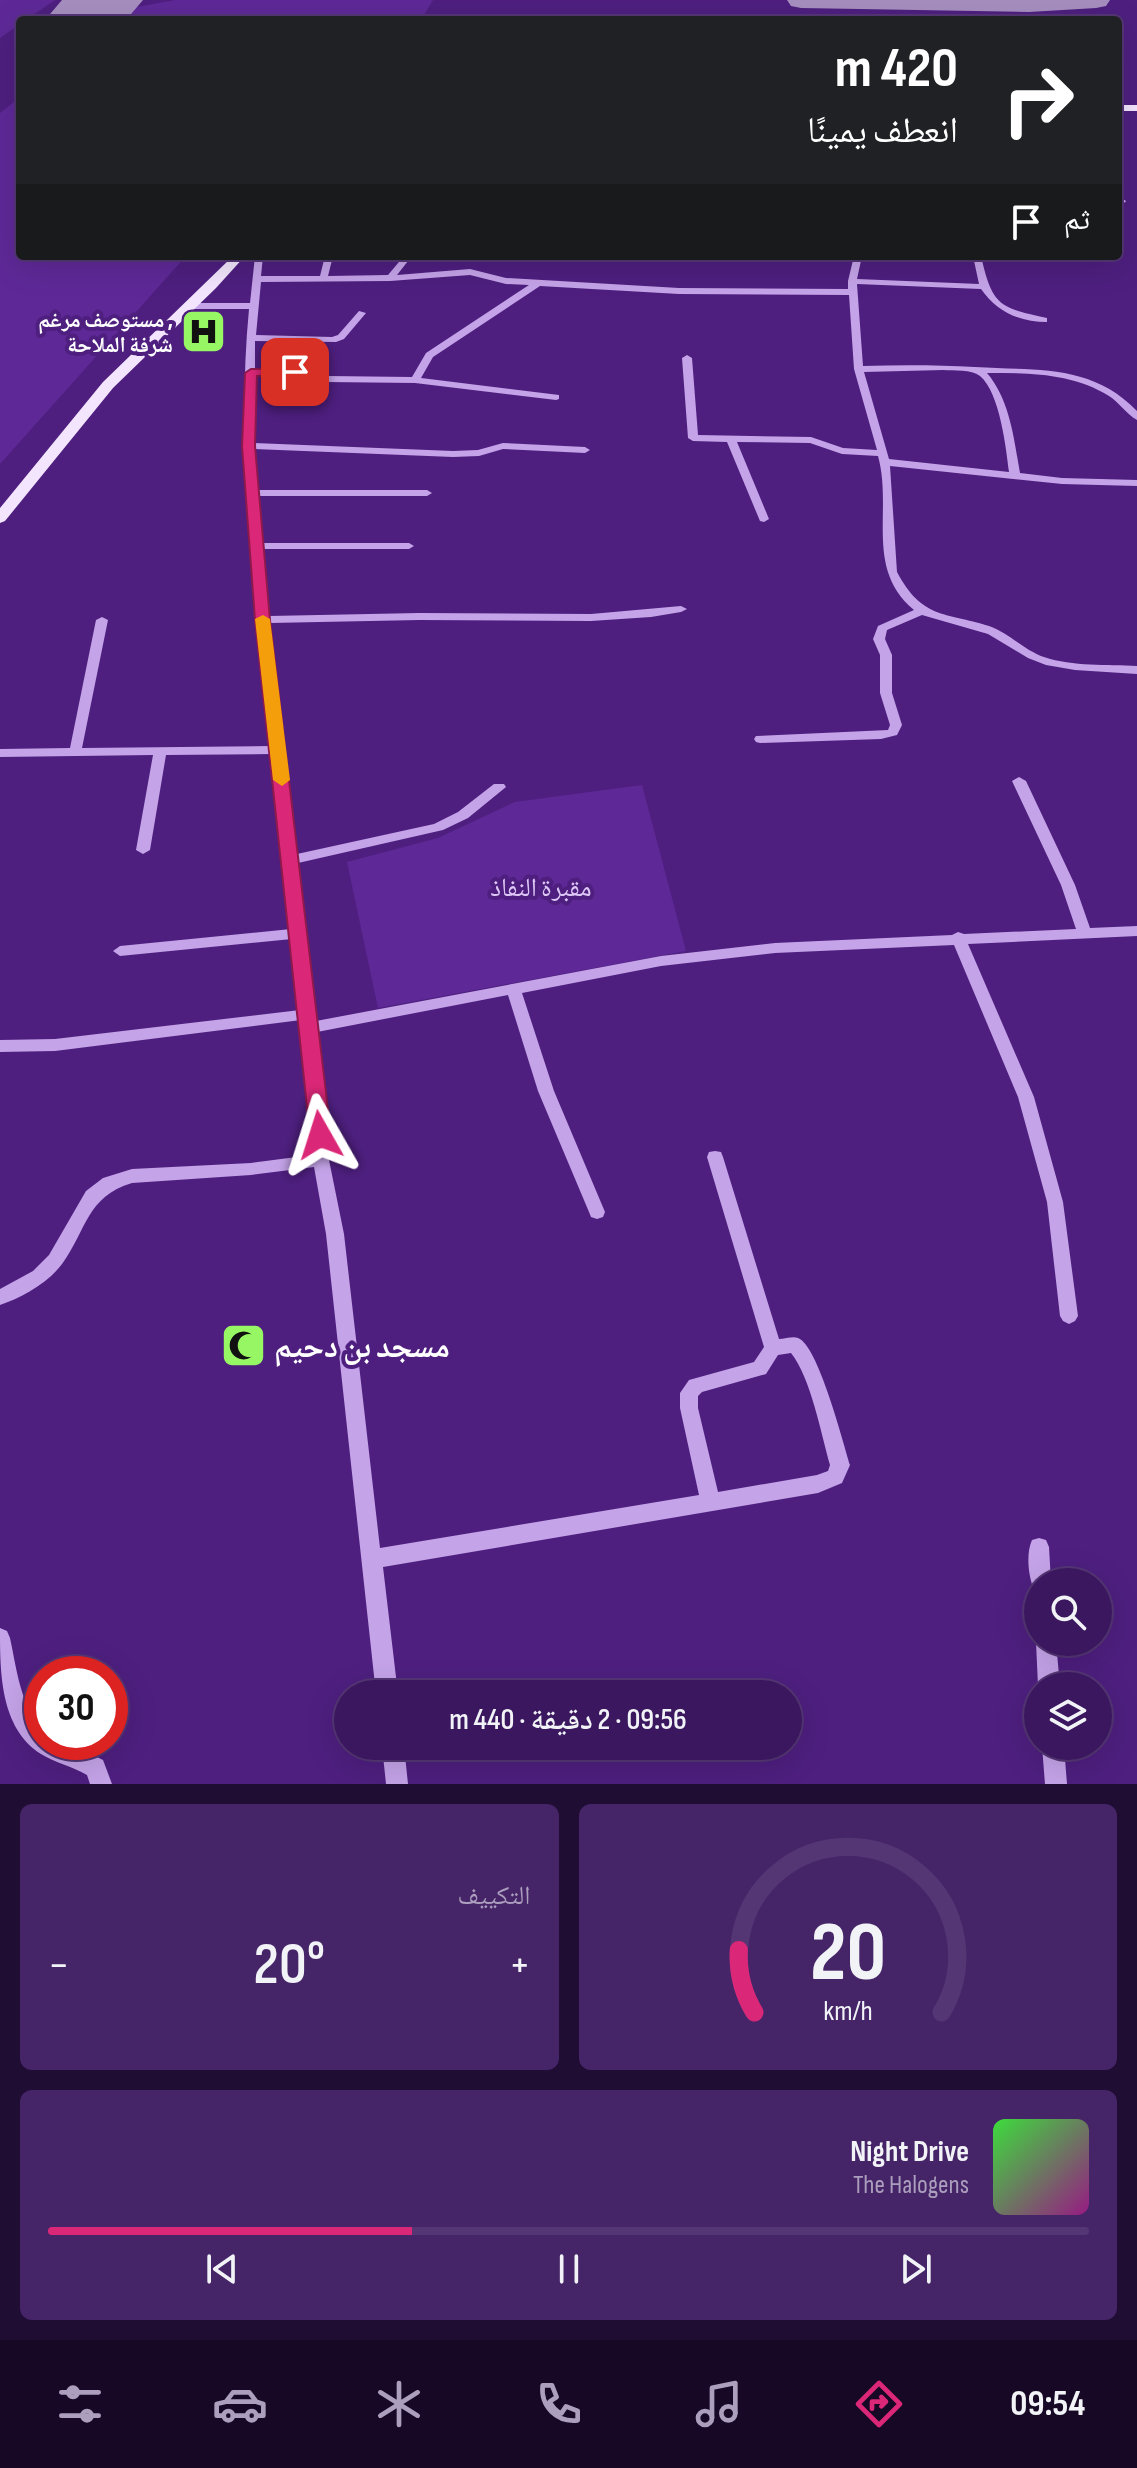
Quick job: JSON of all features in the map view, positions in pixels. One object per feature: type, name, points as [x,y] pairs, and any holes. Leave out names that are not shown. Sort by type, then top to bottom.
[{"type":"main road","points":[[0,518],[93,401],[127,364],[212,289],[236,260]]},
{"type":"street","points":[[259,260],[251,338],[249,446],[255,546],[321,1160],[335,1234],[385,1680]]},
{"type":"street","points":[[323,279],[328,260]]},
{"type":"street","points":[[390,278],[405,260]]},
{"type":"street","points":[[857,260],[852,287],[859,369],[884,457],[891,572],[897,587],[920,612],[929,617],[988,629],[1039,659],[1137,670]]},
{"type":"street","points":[[978,260],[984,287],[995,304],[1005,310],[1044,320]]},
{"type":"street","points":[[257,279],[390,278],[470,272],[493,280],[679,291],[984,287]]},
{"type":"street","points":[[415,380],[429,355],[538,283]]},
{"type":"street","points":[[192,306],[255,306]]},
{"type":"street","points":[[251,338],[333,340],[341,337],[362,313]]},
{"type":"street","points":[[687,358],[691,435],[700,440],[811,440],[842,451],[1015,477],[1137,483]]},
{"type":"street","points":[[859,369],[1046,370],[1114,395],[1137,417]]},
{"type":"street","points":[[977,370],[983,374],[1001,405],[1015,477]]},
{"type":"street","points":[[251,373],[284,371],[327,379],[415,380],[556,397]]},
{"type":"street","points":[[731,440],[764,519]]},
{"type":"street","points":[[249,446],[462,454],[503,446],[585,450]]},
{"type":"street","points":[[253,493],[427,493]]},
{"type":"street","points":[[255,546],[409,546]]},
{"type":"street","points":[[263,620],[411,616],[600,618],[681,609]]},
{"type":"street","points":[[760,739],[893,732],[896,725],[886,693],[886,655],[879,639],[882,628],[920,612]]},
{"type":"street","points":[[75,753],[102,620]]},
{"type":"street","points":[[0,753],[278,750]]},
{"type":"street","points":[[143,850],[160,752]]},
{"type":"street","points":[[1019,781],[1068,885],[1085,933]]},
{"type":"street","points":[[291,860],[438,827],[463,815],[499,787]]},
{"type":"street","points":[[0,1046],[55,1045],[308,1021],[514,990],[661,961],[775,948],[958,937],[1137,931]]},
{"type":"street","points":[[120,951],[299,933]]},
{"type":"street","points":[[958,937],[1031,1113],[1059,1224],[1069,1316]]},
{"type":"street","points":[[514,990],[546,1091],[597,1212]]},
{"type":"street","points":[[715,1157],[773,1348]]},
{"type":"street","points":[[0,1298],[39,1276],[55,1260],[92,1196],[109,1183],[132,1176],[251,1169],[321,1160]]},
{"type":"street","points":[[372,1559],[711,1503],[818,1484],[835,1477],[840,1465],[801,1350],[795,1345],[773,1348],[760,1368],[696,1386],[689,1393],[689,1408],[711,1503]]},
{"type":"street","points":[[1039,1547],[1040,1568]]},
{"type":"street","points":[[0,1638],[14,1698],[29,1731],[48,1747],[95,1768],[101,1784]]},
{"type":"street","points":[[394,1760],[397,1784]]},
{"type":"street","points":[[1054,1760],[1056,1784]]},
{"type":"green space","points":[[0,0],[55,0],[32,16],[16,16],[16,27],[0,38]]},
{"type":"green space","points":[[175,0],[433,0],[423,16],[125,16],[137,7]]},
{"type":"green space","points":[[16,100],[16,260],[182,260],[0,464],[0,113]]},
{"type":"green space","name":"مقبرة النفاذ","points":[[642,785],[686,951],[378,1008],[347,862],[438,838],[515,802]]},
{"type":"taxiway","points":[[801,0],[1029,4],[1096,0]]},
{"type":"runway","points":[[86,16],[108,0]]},
{"type":"slow traffic","points":[[263,619],[282,780]]},
{"type":"place","name":"مستوصف مرغم , شرفة الملاحة","points":[[204,332]]},
{"type":"place","name":"مسجد بن دحيم","points":[[243,1346]]},
{"type":"route","points":[[295,372],[251,373],[249,446],[255,546],[320,1135]]}]
